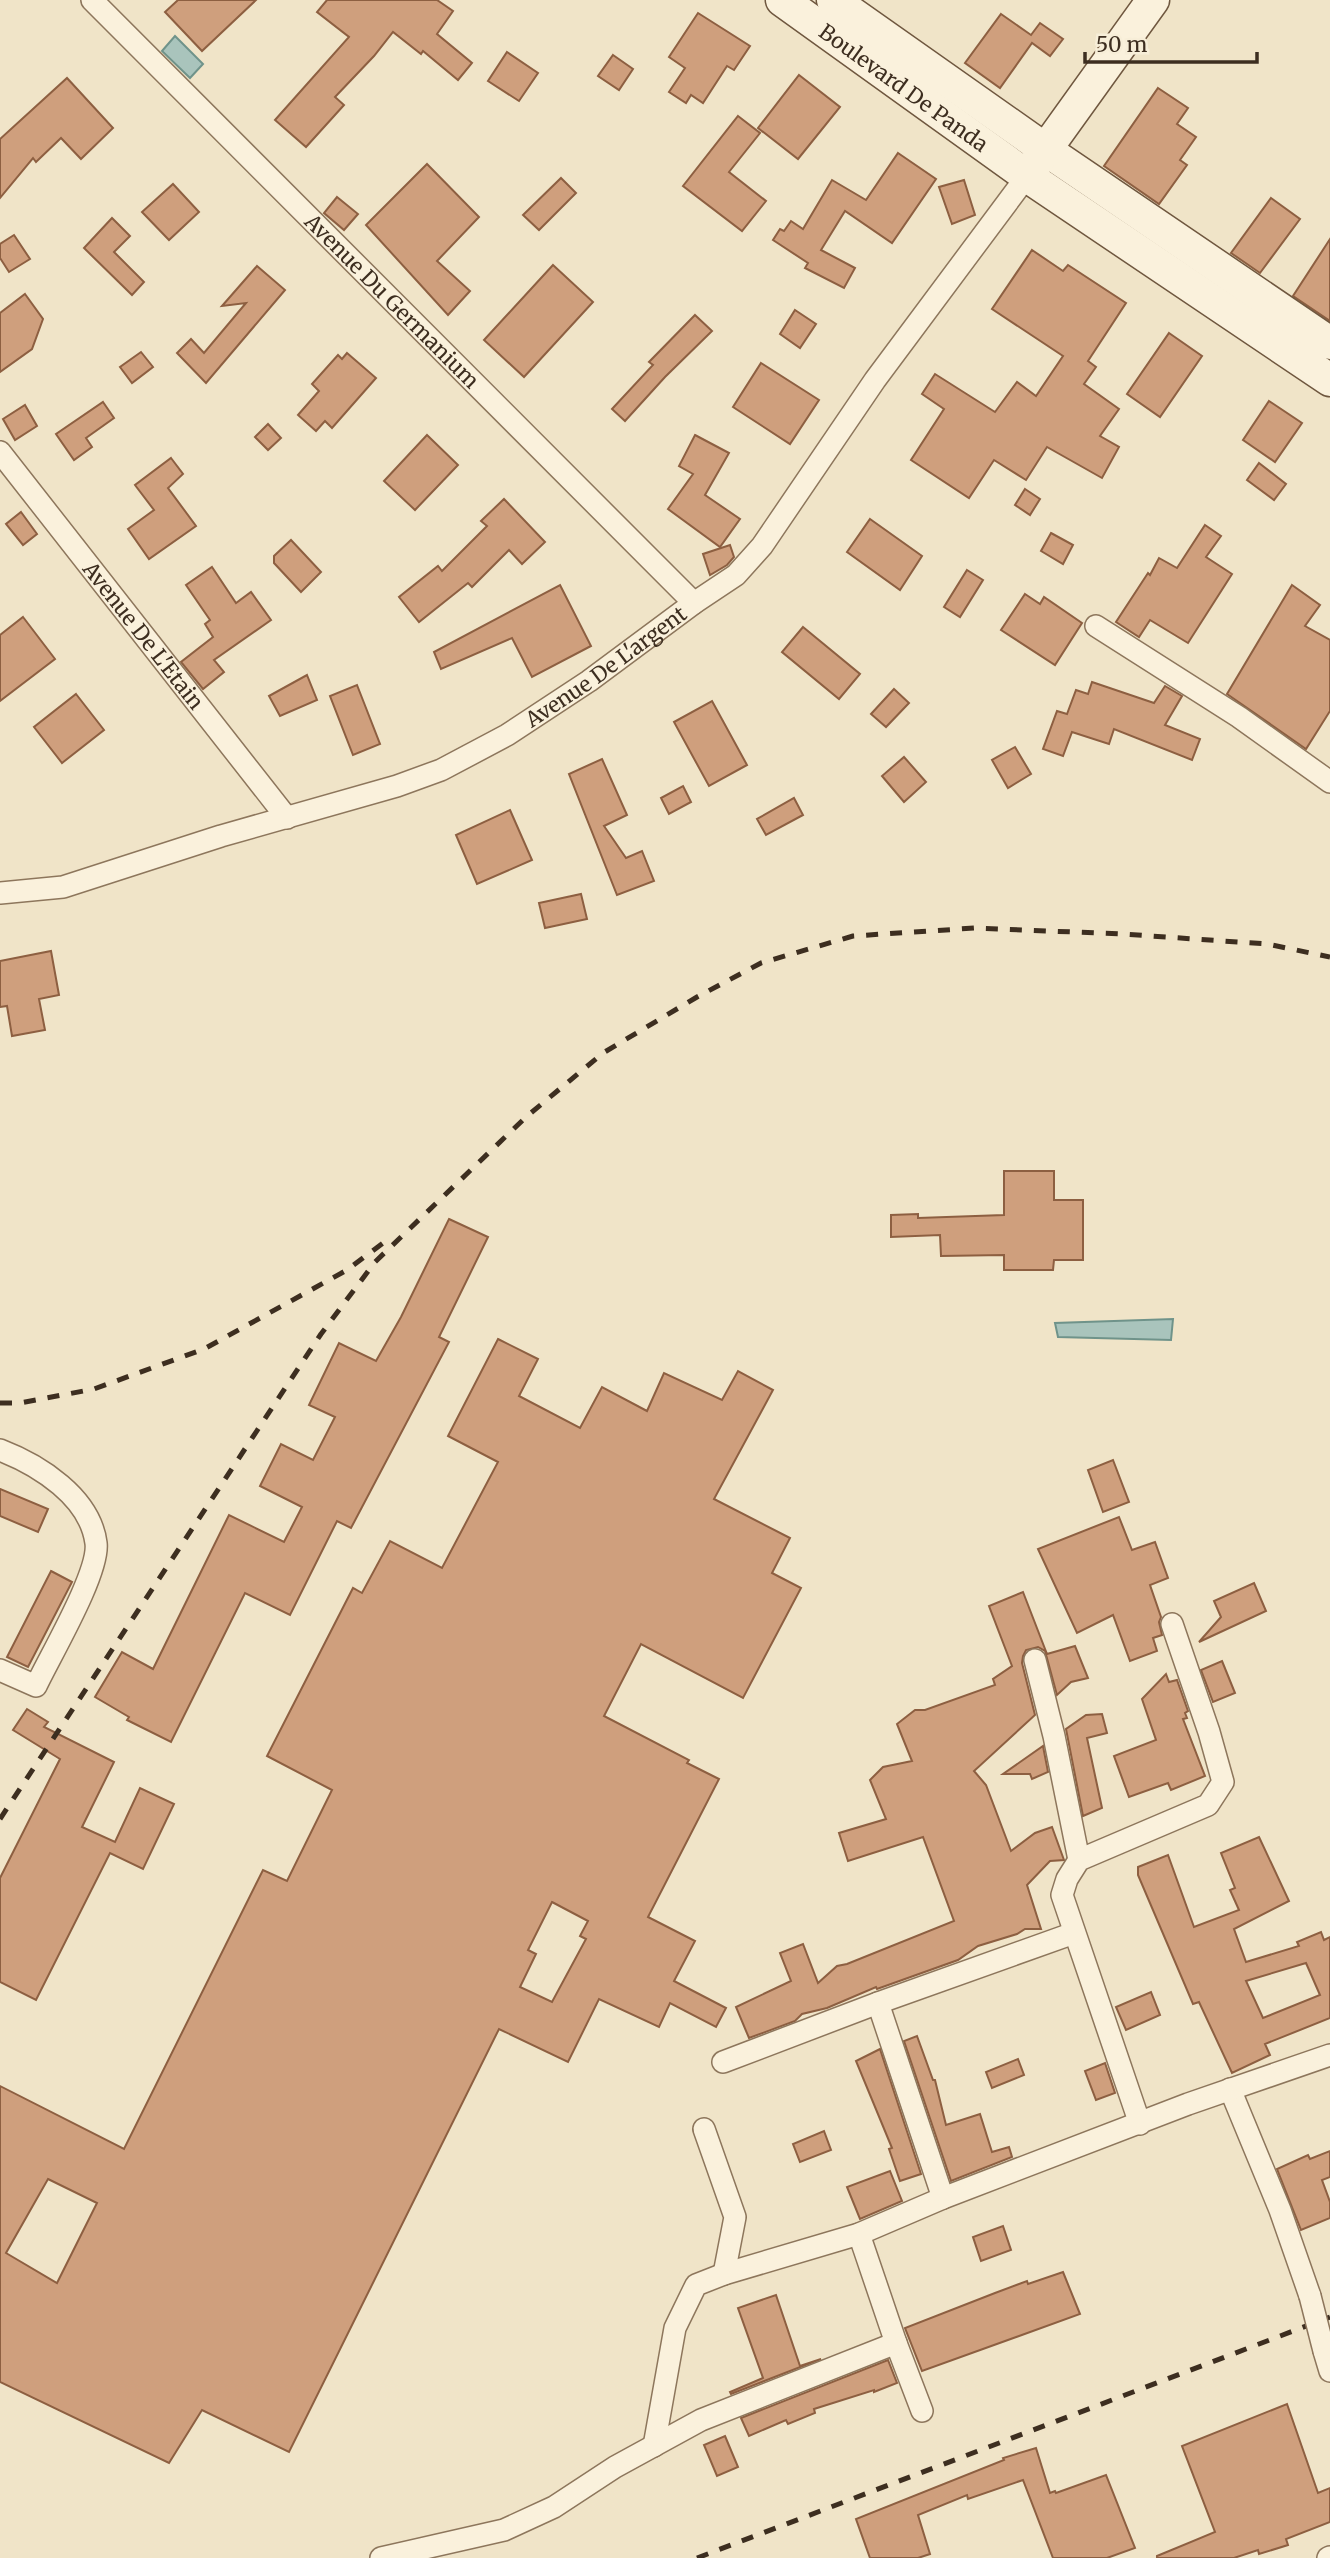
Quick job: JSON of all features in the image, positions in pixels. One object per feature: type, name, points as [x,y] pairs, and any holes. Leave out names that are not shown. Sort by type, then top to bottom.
[{"type":"street","name":"Avenue Du Germanium","points":[[92,0],[694,603]]},
{"type":"street","name":"Boulevard De Panda","points":[[782,0],[1027,176],[1330,380]]},
{"type":"street","name":"Boulevard De Panda","points":[[833,0],[1046,150],[1330,343]]},
{"type":"street","points":[[1027,176],[1153,0]]},
{"type":"street","name":"Avenue De L'argent","points":[[0,893],[63,887],[221,836],[397,786],[441,770],[507,735],[589,681],[736,575],[762,546],[876,380],[1027,176]]},
{"type":"street","name":"Avenue De L'Etain","points":[[0,452],[287,818]]},
{"type":"street","points":[[1096,626],[1239,717],[1330,782]]},
{"type":"street","points":[[0,1450],[16,1456],[57,1482],[86,1514],[97,1544],[89,1581],[36,1686],[0,1670]]},
{"type":"street","points":[[1140,2124],[1062,1895],[1067,1879],[1079,1860],[1208,1805],[1223,1783],[1209,1732],[1172,1624]]},
{"type":"street","points":[[1035,1660],[1054,1736],[1079,1860]]},
{"type":"street","points":[[723,2062],[877,2003],[1074,1933]]},
{"type":"street","points":[[877,2003],[943,2198]]},
{"type":"street","points":[[653,2446],[675,2329],[696,2285],[724,2274],[859,2234],[943,2198],[1230,2089],[1330,2055]]},
{"type":"street","points":[[1230,2089],[1280,2210],[1310,2296],[1327,2361]]},
{"type":"street","points":[[704,2129],[735,2217],[724,2274]]},
{"type":"street","points":[[859,2234],[922,2411]]},
{"type":"street","points":[[381,2558],[504,2530],[554,2507],[615,2467],[701,2420],[896,2343]]},
{"type":"water","points":[[175,36],[203,64],[190,78],[162,51]]},
{"type":"water","points":[[1173,1319],[1171,1340],[1058,1337],[1055,1323]]},
{"type":"building","points":[[178,0],[256,0],[202,51],[165,12]]},
{"type":"building","points":[[327,0],[437,0],[453,11],[437,34],[472,63],[458,80],[423,51],[421,54],[393,32],[335,97],[344,105],[306,147],[275,120],[349,37],[317,12]]},
{"type":"building","points":[[698,13],[750,46],[734,70],[727,66],[703,103],[691,95],[686,103],[669,92],[685,68],[669,57]]},
{"type":"building","points":[[1001,14],[1031,35],[1040,23],[1063,39],[1050,56],[1032,43],[1000,88],[965,63]]},
{"type":"building","points":[[507,52],[538,73],[519,101],[488,81]]},
{"type":"building","points":[[613,55],[633,69],[619,90],[598,76]]},
{"type":"building","points":[[799,75],[840,107],[798,159],[758,128]]},
{"type":"building","points":[[67,78],[113,128],[81,159],[61,138],[36,162],[33,158],[0,198],[0,139]]},
{"type":"building","points":[[1158,88],[1188,108],[1177,124],[1196,137],[1180,160],[1187,165],[1159,204],[1104,166]]},
{"type":"building","points":[[738,116],[760,133],[729,172],[766,201],[742,231],[683,186]]},
{"type":"building","points":[[898,153],[936,179],[892,243],[845,211],[821,250],[855,268],[844,288],[805,268],[808,263],[773,240],[780,229],[784,231],[791,221],[803,229],[832,180],[866,200]]},
{"type":"building","points":[[427,164],[479,217],[437,261],[470,291],[448,315],[366,225]]},
{"type":"building","points":[[561,178],[576,193],[539,230],[523,215]]},
{"type":"building","points":[[964,180],[975,215],[952,224],[939,187]]},
{"type":"building","points":[[173,184],[199,212],[169,240],[142,212]]},
{"type":"building","points":[[337,197],[358,214],[344,230],[324,213]]},
{"type":"building","points":[[1271,198],[1300,219],[1260,273],[1231,253]]},
{"type":"building","points":[[112,218],[130,236],[114,252],[144,282],[132,295],[84,248]]},
{"type":"building","points":[[14,235],[30,259],[9,272],[0,258],[0,244]]},
{"type":"building","points":[[1330,239],[1330,321],[1293,296]]},
{"type":"building","points":[[1032,250],[1063,271],[1068,265],[1126,303],[1088,361],[1096,367],[1084,384],[1119,409],[1100,436],[1119,447],[1102,478],[1047,447],[1026,480],[994,460],[969,498],[911,460],[944,409],[922,394],[935,374],[995,412],[1017,382],[1036,396],[1063,356],[992,309]]},
{"type":"building","points":[[553,265],[593,302],[524,377],[484,340]]},
{"type":"building","points":[[257,266],[285,290],[206,383],[177,353],[191,339],[204,353],[246,303],[222,306]]},
{"type":"building","points":[[25,294],[43,319],[32,349],[0,372],[0,313]]},
{"type":"building","points":[[795,310],[816,324],[800,348],[780,334]]},
{"type":"building","points":[[695,315],[712,331],[625,421],[612,409],[653,365],[649,362]]},
{"type":"building","points":[[1169,333],[1202,356],[1160,417],[1127,394]]},
{"type":"building","points":[[141,352],[153,367],[132,383],[120,367]]},
{"type":"building","points":[[347,353],[376,378],[332,428],[325,421],[316,431],[298,415],[319,391],[312,384],[338,355],[342,359]]},
{"type":"building","points":[[761,363],[819,400],[790,444],[733,407]]},
{"type":"building","points":[[1269,401],[1302,423],[1275,462],[1243,440]]},
{"type":"building","points":[[103,402],[114,418],[86,438],[92,447],[74,460],[56,434]]},
{"type":"building","points":[[25,405],[37,426],[15,440],[3,419]]},
{"type":"building","points":[[268,424],[281,438],[268,450],[255,437]]},
{"type":"building","points":[[427,435],[458,465],[415,510],[384,481]]},
{"type":"building","points":[[695,435],[729,453],[705,495],[740,519],[720,547],[668,509],[693,474],[679,466]]},
{"type":"building","points":[[171,458],[183,474],[168,488],[196,526],[149,559],[128,529],[154,510],[135,485]]},
{"type":"building","points":[[1259,463],[1286,484],[1274,500],[1247,480]]},
{"type":"building","points":[[1025,489],[1040,499],[1030,515],[1015,505]]},
{"type":"building","points":[[504,499],[545,542],[522,564],[509,550],[472,587],[468,583],[419,622],[399,597],[438,566],[442,571],[487,526],[481,521]]},
{"type":"building","points":[[21,512],[37,534],[23,545],[6,524]]},
{"type":"building","points":[[870,519],[922,556],[900,590],[847,552]]},
{"type":"building","points":[[1205,525],[1221,536],[1206,557],[1232,574],[1188,643],[1150,620],[1139,637],[1116,622],[1159,558],[1177,568]]},
{"type":"building","points":[[1051,533],[1073,545],[1063,564],[1041,551]]},
{"type":"building","points":[[291,540],[321,572],[301,592],[274,563],[274,556]]},
{"type":"building","points":[[730,545],[734,557],[727,565],[710,575],[703,554]]},
{"type":"building","points":[[212,567],[236,603],[251,592],[271,620],[214,660],[224,672],[203,689],[181,662],[213,637],[205,624],[210,620],[186,585]]},
{"type":"building","points":[[967,570],[983,580],[960,617],[944,607]]},
{"type":"building","points":[[560,585],[591,646],[532,677],[512,638],[441,669],[434,652]]},
{"type":"building","points":[[1292,585],[1320,605],[1305,626],[1330,640],[1330,711],[1306,749],[1227,694]]},
{"type":"building","points":[[1025,594],[1040,604],[1044,597],[1082,623],[1055,665],[1001,630]]},
{"type":"building","points":[[23,617],[55,659],[0,701],[0,635]]},
{"type":"building","points":[[803,627],[860,674],[839,699],[782,652]]},
{"type":"building","points":[[307,675],[317,700],[280,716],[269,696]]},
{"type":"building","points":[[1092,682],[1154,703],[1165,686],[1182,696],[1165,725],[1200,739],[1192,760],[1114,729],[1109,744],[1072,732],[1063,756],[1043,749],[1057,711],[1067,714],[1076,690],[1088,694]]},
{"type":"building","points":[[357,685],[380,744],[353,755],[330,696]]},
{"type":"building","points":[[894,689],[909,703],[886,727],[871,714]]},
{"type":"building","points":[[76,694],[104,730],[62,763],[34,727]]},
{"type":"building","points":[[712,701],[747,765],[709,786],[674,722]]},
{"type":"building","points":[[1015,747],[1031,774],[1008,788],[992,760]]},
{"type":"building","points":[[904,757],[926,782],[904,802],[882,776]]},
{"type":"building","points":[[602,759],[627,815],[604,826],[626,858],[642,851],[654,881],[617,895],[569,774]]},
{"type":"building","points":[[683,786],[691,802],[669,814],[661,798]]},
{"type":"building","points":[[794,798],[803,815],[766,835],[757,819]]},
{"type":"building","points":[[510,810],[532,860],[477,884],[456,835]]},
{"type":"building","points":[[581,894],[587,919],[545,928],[539,903]]},
{"type":"building","points":[[51,951],[59,995],[39,999],[45,1030],[12,1036],[7,1006],[0,1007],[0,961]]},
{"type":"building","points":[[1004,1171],[1054,1171],[1054,1200],[1083,1200],[1083,1260],[1054,1260],[1053,1270],[1004,1270],[1004,1255],[941,1256],[940,1235],[891,1237],[891,1215],[918,1214],[918,1218],[1004,1215]]},
{"type":"building","points":[[449,1219],[488,1237],[439,1337],[449,1342],[351,1528],[337,1521],[290,1615],[245,1593],[171,1742],[127,1720],[129,1717],[95,1697],[122,1652],[153,1669],[229,1515],[284,1542],[302,1507],[260,1486],[281,1444],[313,1460],[335,1417],[309,1405],[339,1343],[376,1361],[401,1317]]},
{"type":"building","points":[[498,1339],[538,1359],[519,1396],[580,1428],[602,1387],[647,1411],[664,1373],[722,1400],[738,1371],[773,1390],[714,1499],[790,1538],[772,1573],[801,1588],[743,1698],[641,1644],[604,1716],[689,1760],[687,1763],[719,1779],[648,1917],[695,1941],[674,1981],[726,2008],[716,2027],[670,2003],[659,2027],[599,1999],[568,2062],[499,2029],[289,2452],[202,2410],[169,2463],[0,2382],[0,2086],[124,2149],[263,1870],[287,1881],[332,1790],[267,1756],[353,1588],[362,1593],[390,1541],[442,1568],[498,1462],[448,1436]],"holes":[[[552,1902],[588,1921],[580,1936],[586,1939],[552,2002],[520,1987],[536,1954],[528,1950]],[[48,2179],[97,2203],[57,2283],[6,2253]]]},
{"type":"building","points":[[1113,1460],[1129,1502],[1103,1512],[1088,1470]]},
{"type":"building","points":[[0,1489],[48,1509],[38,1532],[0,1516]]},
{"type":"building","points":[[1119,1517],[1132,1550],[1155,1542],[1168,1578],[1150,1585],[1161,1617],[1159,1622],[1162,1635],[1153,1638],[1157,1651],[1130,1661],[1113,1615],[1077,1633],[1038,1549]]},
{"type":"building","points":[[51,1571],[72,1582],[28,1667],[7,1657]]},
{"type":"building","points":[[1254,1583],[1266,1611],[1199,1642],[1221,1617],[1214,1601]]},
{"type":"building","points":[[1023,1592],[1047,1654],[1075,1646],[1088,1678],[1071,1682],[1057,1695],[1045,1651],[1038,1647],[1026,1650],[1022,1663],[1035,1715],[974,1771],[986,1785],[1011,1851],[1035,1833],[1052,1827],[1064,1860],[1050,1861],[1027,1885],[1041,1929],[1025,1929],[978,1946],[958,1960],[877,1989],[876,1987],[827,2008],[802,2014],[795,2021],[749,2038],[736,2007],[791,1981],[780,1953],[803,1944],[818,1983],[837,1966],[954,1921],[923,1837],[848,1861],[839,1833],[886,1819],[870,1780],[883,1767],[912,1761],[897,1724],[915,1710],[925,1710],[995,1685],[993,1679],[1012,1666],[989,1606]]},
{"type":"building","points":[[1222,1661],[1235,1693],[1213,1702],[1201,1670]]},
{"type":"building","points":[[1166,1674],[1169,1682],[1177,1680],[1188,1711],[1185,1713],[1187,1718],[1183,1719],[1205,1776],[1171,1790],[1168,1783],[1129,1797],[1114,1756],[1156,1740],[1142,1699]]},
{"type":"building","points":[[27,1709],[48,1722],[44,1727],[114,1762],[82,1827],[115,1842],[140,1788],[174,1804],[143,1869],[110,1853],[36,2000],[0,1982],[0,1878],[60,1759],[13,1730]]},
{"type":"building","points":[[1102,1714],[1107,1733],[1087,1738],[1102,1808],[1083,1816],[1066,1729],[1086,1715]]},
{"type":"building","points":[[1043,1746],[1048,1772],[1032,1779],[1030,1774],[1003,1774]]},
{"type":"building","points":[[1259,1837],[1289,1901],[1234,1929],[1246,1962],[1299,1946],[1297,1942],[1321,1932],[1324,1940],[1330,1937],[1330,2018],[1265,2044],[1270,2055],[1232,2073],[1199,2002],[1193,2004],[1138,1875],[1138,1867],[1168,1855],[1194,1927],[1239,1910],[1230,1890],[1235,1888],[1221,1853]],"holes":[[[1306,1963],[1320,1995],[1263,2018],[1246,1981]]]},
{"type":"building","points":[[1151,1992],[1160,2015],[1126,2030],[1116,2007]]},
{"type":"building","points":[[917,2036],[935,2080],[946,2125],[980,2114],[992,2152],[1009,2147],[1012,2157],[951,2181],[904,2041]]},
{"type":"building","points":[[880,2049],[921,2174],[900,2181],[889,2149],[892,2148],[856,2061]]},
{"type":"building","points":[[1018,2059],[1024,2075],[992,2088],[986,2072]]},
{"type":"building","points":[[1105,2063],[1115,2093],[1096,2100],[1085,2071]]},
{"type":"building","points":[[824,2131],[831,2150],[800,2162],[793,2144]]},
{"type":"building","points":[[1330,2151],[1330,2177],[1322,2180],[1330,2202],[1330,2218],[1301,2230],[1277,2169],[1308,2155],[1310,2159]]},
{"type":"building","points":[[890,2171],[902,2201],[860,2219],[847,2187]]},
{"type":"building","points":[[1003,2226],[1011,2250],[981,2261],[973,2237]]},
{"type":"building","points":[[1063,2272],[1080,2314],[922,2371],[905,2328],[1027,2281],[1028,2284]]},
{"type":"building","points":[[776,2295],[800,2366],[821,2359],[731,2394],[730,2392],[763,2378],[738,2308]]},
{"type":"building","points":[[888,2360],[897,2383],[814,2409],[815,2413],[788,2424],[786,2420],[749,2436],[741,2418]]},
{"type":"building","points":[[1287,2404],[1318,2493],[1330,2488],[1330,2522],[1286,2539],[1288,2545],[1259,2554],[1258,2550],[1234,2558],[1157,2558],[1215,2532],[1182,2446]]},
{"type":"building","points":[[725,2436],[738,2467],[717,2476],[704,2445]]},
{"type":"building","points":[[1036,2448],[1050,2493],[1106,2475],[1135,2548],[1107,2558],[1053,2558],[1023,2480],[968,2499],[967,2495],[918,2515],[930,2554],[918,2558],[870,2558],[856,2519],[1004,2460],[1003,2458]]},
{"type":"railway","points":[[0,1819],[321,1334],[375,1262],[526,1117],[603,1053],[697,997],[761,963],[853,936],[975,928],[1122,934],[1267,944],[1330,957]]},
{"type":"railway","points":[[0,1403],[20,1403],[94,1389],[204,1349],[347,1270],[383,1243]]},
{"type":"railway","points":[[697,2558],[1330,2317]]}]
